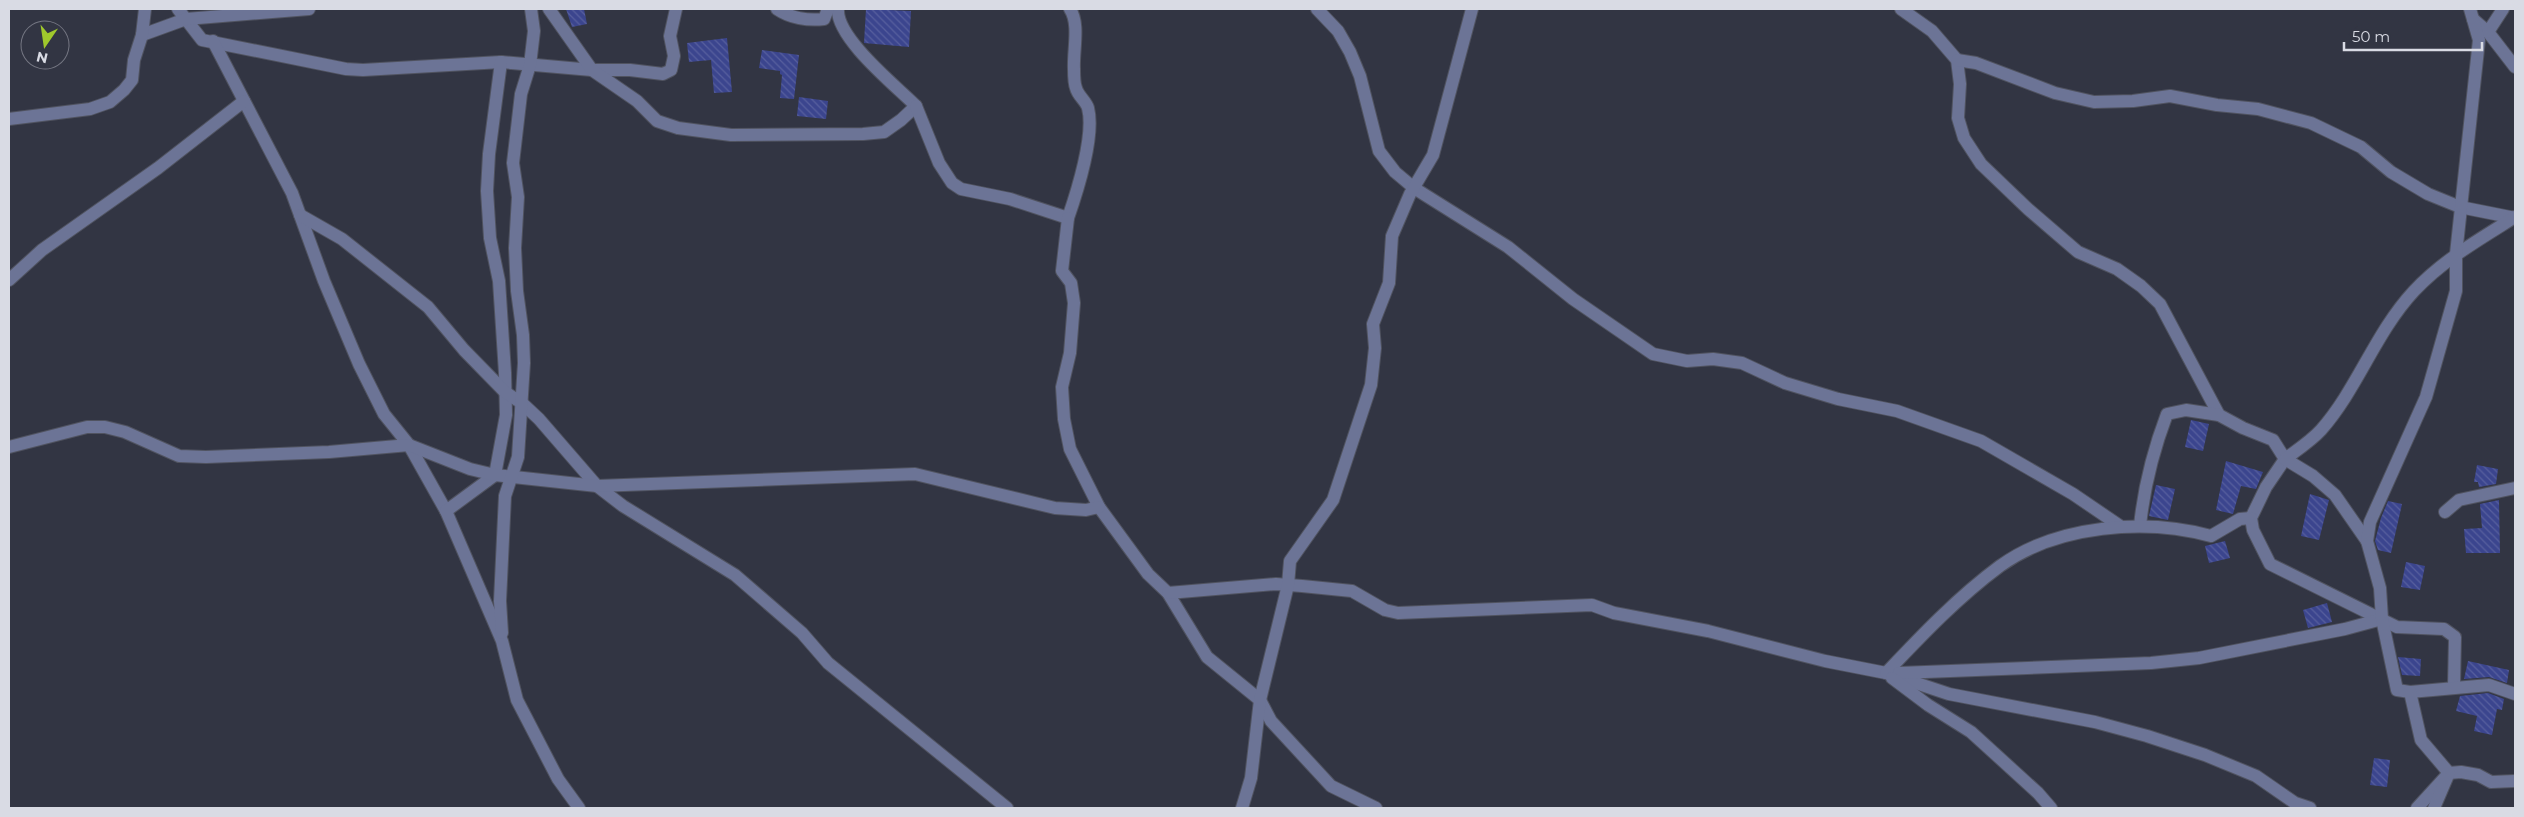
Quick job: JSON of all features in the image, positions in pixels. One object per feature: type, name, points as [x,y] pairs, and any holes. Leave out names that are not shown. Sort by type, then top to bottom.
[{"type":"street","points":[[9,119],[90,109],[110,102],[132,80],[134,60],[142,35],[145,9]]},
{"type":"street","points":[[178,9],[202,40],[323,65],[364,70],[501,62],[592,70],[630,70],[663,74],[671,70],[674,56],[670,36],[675,10]]},
{"type":"street","points":[[142,35],[186,19],[309,9]]},
{"type":"street","points":[[502,641],[500,601],[505,496],[518,457],[523,404],[523,335],[517,291],[515,248],[518,197],[514,163],[521,94],[530,65],[534,31],[531,9]]},
{"type":"street","points":[[548,9],[592,70],[637,101],[657,121],[678,128],[731,135],[884,132],[916,106]]},
{"type":"street","points":[[777,9],[787,16],[815,20],[824,19],[828,9]]},
{"type":"street","points":[[838,9],[850,39],[861,55],[883,73],[916,106],[939,163],[952,183],[960,189],[1010,200],[1068,218]]},
{"type":"street","points":[[1070,9],[1075,16],[1076,24],[1073,52],[1075,88],[1087,107],[1089,121],[1082,171],[1068,218],[1062,271],[1071,283],[1074,303],[1070,353],[1062,387],[1064,420],[1070,449],[1099,507],[1148,574],[1168,593],[1206,657],[1260,700],[1271,721],[1331,786],[1376,808]]},
{"type":"street","points":[[1317,9],[1338,31],[1350,52],[1360,76],[1379,151],[1395,172],[1414,188],[1508,247],[1573,299],[1654,354],[1687,361],[1713,359],[1742,363],[1785,383],[1838,399],[1897,411],[1981,441],[2073,494],[2120,526]]},
{"type":"street","points":[[1242,808],[1251,778],[1260,700],[1288,585],[1290,560],[1333,500],[1371,385],[1375,348],[1373,324],[1389,283],[1392,236],[1414,188],[1433,155],[1472,9]]},
{"type":"street","points":[[1901,9],[1932,31],[1956,60],[1960,84],[1958,118],[1964,138],[1981,164],[2028,209],[2078,252],[2117,269],[2141,286],[2160,304],[2220,415]]},
{"type":"street","points":[[2488,32],[2503,9]]},
{"type":"street","points":[[2472,14],[2515,67]]},
{"type":"street","points":[[2367,541],[2370,522],[2426,397],[2456,291],[2456,254],[2460,207],[2479,40],[2472,14]]},
{"type":"street","points":[[213,41],[284,175],[358,364],[384,414],[409,445],[446,511],[502,641],[517,700],[558,779],[579,808]]},
{"type":"street","points":[[1956,60],[1976,63],[2055,93],[2094,102],[2133,101],[2170,96],[2217,106],[2258,109],[2311,123],[2361,147],[2391,172],[2428,194],[2460,207],[2515,217]]},
{"type":"street","points":[[446,511],[495,476],[506,415],[499,281],[490,238],[487,192],[489,154],[501,62]]},
{"type":"street","points":[[9,280],[42,250],[158,168],[244,101]]},
{"type":"street","points":[[300,215],[342,239],[428,308],[464,350],[505,392],[523,404],[597,486],[623,506],[735,575],[802,633],[828,663],[1006,808]]},
{"type":"street","points":[[2454,687],[2454,637],[2451,632],[2444,629],[2398,628],[2270,564],[2253,530],[2251,518],[2266,487],[2285,459],[2320,431],[2352,387],[2376,341],[2414,291],[2456,254],[2515,217]]},
{"type":"street","points":[[2140,526],[2151,456],[2167,414],[2186,410],[2220,415],[2243,428],[2273,440],[2285,459],[2314,476],[2335,494],[2367,541],[2380,588],[2382,619],[2397,690],[2410,692],[2489,685],[2515,694]]},
{"type":"street","points":[[9,447],[87,427],[105,427],[125,432],[179,456],[206,457],[329,452],[409,445],[470,469],[495,476],[597,486],[915,474],[1055,508],[1086,510],[1099,507]]},
{"type":"street","points":[[2445,512],[2459,500],[2515,488]]},
{"type":"street","points":[[1886,673],[1924,633],[2000,566],[2031,548],[2074,535],[2120,526],[2172,527],[2212,536],[2240,519],[2251,518]]},
{"type":"street","points":[[1168,593],[1250,585],[1288,585],[1352,591],[1385,610],[1398,613],[1592,605],[1614,613],[1708,631],[1825,661],[1886,673],[1950,694],[2095,722],[2188,749],[2256,776],[2295,803],[2310,808]]},
{"type":"street","points":[[1886,673],[2150,663],[2199,658],[2345,629],[2382,619]]},
{"type":"street","points":[[1886,673],[1928,705],[1970,732],[2038,793],[2051,808]]},
{"type":"street","points":[[2410,692],[2421,740],[2449,773]]},
{"type":"street","points":[[2416,808],[2449,773],[2461,772],[2478,775],[2491,782],[2515,780]]},
{"type":"street","points":[[2434,808],[2449,773]]},
{"type":"building","points":[[566,9],[584,9],[587,24],[572,27]]},
{"type":"building","points":[[866,9],[911,11],[909,47],[864,43]]},
{"type":"building","points":[[727,38],[732,92],[714,93],[711,60],[689,62],[687,43]]},
{"type":"building","points":[[762,50],[799,55],[794,99],[780,98],[782,75],[780,71],[759,68]]},
{"type":"building","points":[[799,97],[828,101],[826,119],[797,116]]},
{"type":"building","points":[[2191,420],[2209,424],[2203,451],[2185,447]]},
{"type":"building","points":[[2226,461],[2263,472],[2256,489],[2241,486],[2233,514],[2216,510]]},
{"type":"building","points":[[2477,465],[2498,469],[2496,484],[2479,487],[2478,482],[2474,482]]},
{"type":"building","points":[[2156,485],[2175,489],[2168,520],[2149,516]]},
{"type":"building","points":[[2310,494],[2329,500],[2319,540],[2301,536]]},
{"type":"building","points":[[2499,500],[2500,553],[2466,553],[2464,529],[2482,528],[2480,504]]},
{"type":"building","points":[[2388,501],[2402,504],[2391,553],[2378,550],[2375,541]]},
{"type":"building","points":[[2225,541],[2230,558],[2209,563],[2205,546]]},
{"type":"building","points":[[2406,562],[2425,566],[2420,590],[2401,587]]},
{"type":"building","points":[[2327,603],[2332,622],[2308,628],[2303,610]]},
{"type":"building","points":[[2398,657],[2421,659],[2420,676],[2402,675]]},
{"type":"building","points":[[2468,661],[2509,670],[2507,683],[2489,677],[2464,679]]},
{"type":"building","points":[[2488,693],[2504,699],[2502,710],[2497,709],[2492,735],[2474,731],[2477,716],[2456,711],[2460,696]]},
{"type":"building","points":[[2374,758],[2390,760],[2387,787],[2370,785]]}]
